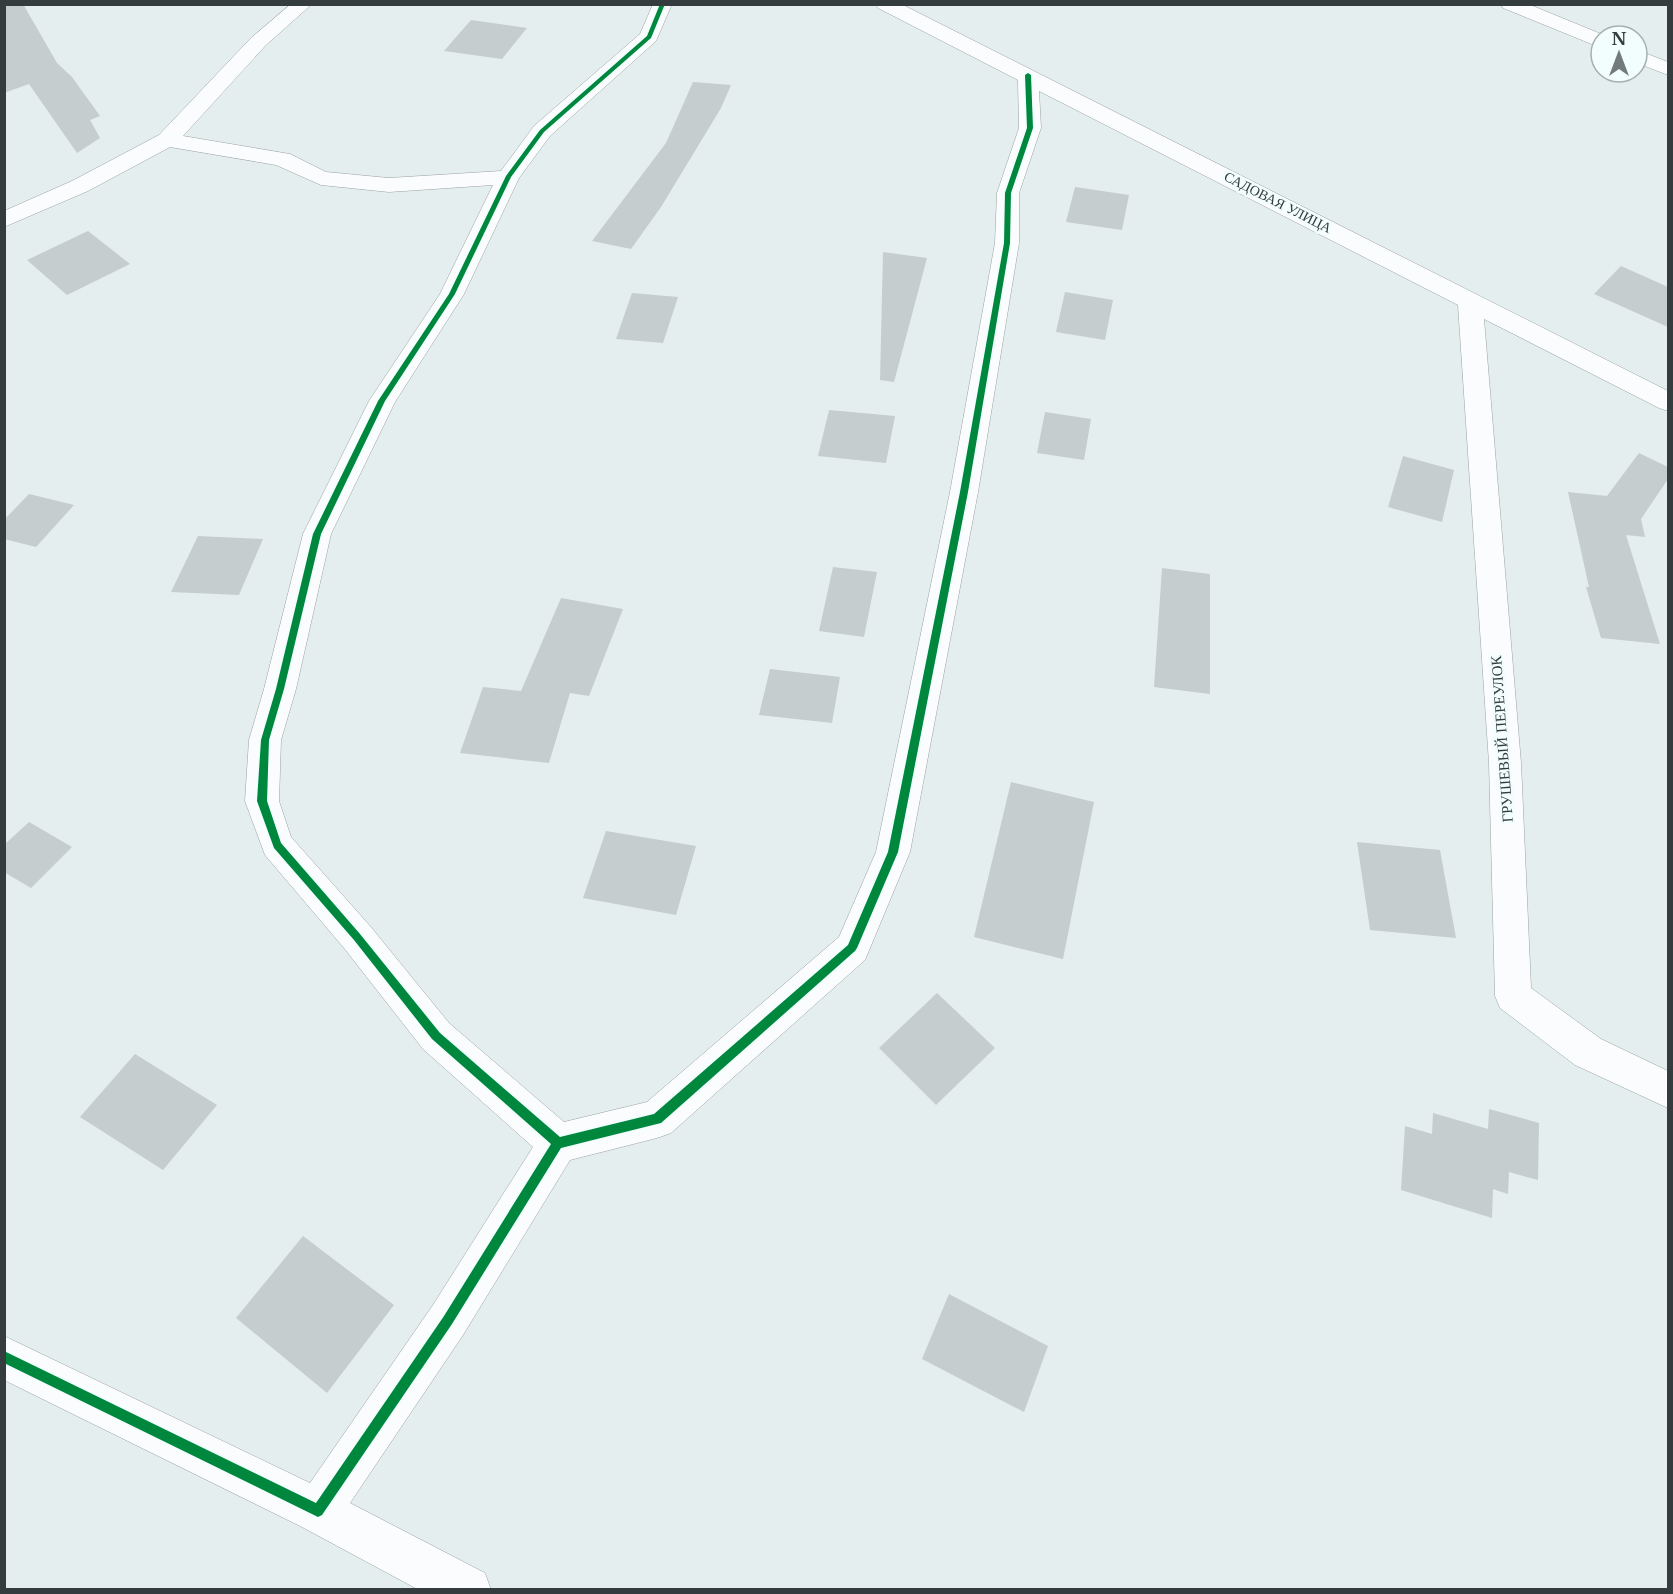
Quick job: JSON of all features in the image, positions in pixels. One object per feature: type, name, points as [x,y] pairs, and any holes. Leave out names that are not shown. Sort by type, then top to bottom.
[{"type":"street","points":[[4,220],[80,186],[167,140],[258,42],[303,4]]},
{"type":"street","points":[[558,1143],[436,1036],[357,937],[277,845],[262,801],[265,740],[280,689],[316,534],[382,401],[452,294],[508,177],[542,131],[649,37],[663,4]]},
{"type":"street","name":"САДОВАЯ УЛИЦА","points":[[885,4],[1668,402]]},
{"type":"street","points":[[1510,4],[1589,36]]},
{"type":"street","points":[[1649,61],[1668,69]]},
{"type":"street","points":[[318,1511],[448,1320],[558,1143],[657,1119],[852,948],[893,852],[964,492],[1007,243],[1008,193],[1030,128],[1028,75]]},
{"type":"street","points":[[167,140],[282,159],[321,178],[389,185],[508,177]]},
{"type":"street","name":"ГРУШЕВЫЙ ПЕРЕУЛОК","points":[[1470,300],[1505,763],[1514,996],[1588,1052],[1668,1090]]},
{"type":"street","points":[[4,1357],[318,1511],[468,1590]]},
{"type":"building","points":[[4,4],[23,4],[57,63],[72,77],[100,116],[90,120],[100,138],[77,153],[29,84],[4,93]]},
{"type":"building","points":[[471,20],[527,28],[502,59],[444,51]]},
{"type":"building","points":[[693,82],[731,85],[721,108],[661,207],[631,249],[592,241],[666,143]]},
{"type":"building","points":[[1075,187],[1129,195],[1122,230],[1066,222]]},
{"type":"building","points":[[88,231],[130,264],[67,295],[27,260]]},
{"type":"building","points":[[883,252],[927,258],[894,382],[880,380]]},
{"type":"building","points":[[1621,266],[1668,287],[1668,327],[1594,294]]},
{"type":"building","points":[[1065,292],[1113,300],[1105,340],[1056,332]]},
{"type":"building","points":[[632,293],[678,297],[663,343],[616,339]]},
{"type":"building","points":[[829,410],[895,416],[886,463],[818,456]]},
{"type":"building","points":[[1045,412],[1091,419],[1084,460],[1037,453]]},
{"type":"building","points":[[1639,453],[1668,467],[1668,479],[1641,519],[1645,537],[1626,535],[1660,644],[1601,638],[1586,587],[1589,587],[1568,492],[1607,496]]},
{"type":"building","points":[[1403,456],[1454,470],[1442,522],[1388,507]]},
{"type":"building","points":[[29,494],[74,505],[36,547],[4,539],[4,520]]},
{"type":"building","points":[[198,536],[263,539],[239,595],[171,592]]},
{"type":"building","points":[[833,567],[877,572],[864,637],[819,631]]},
{"type":"building","points":[[1162,568],[1210,574],[1210,694],[1154,687]]},
{"type":"building","points":[[561,598],[623,609],[589,696],[570,693],[549,763],[460,753],[483,687],[521,691]]},
{"type":"building","points":[[770,669],[840,677],[832,723],[759,715]]},
{"type":"building","points":[[1011,782],[1094,802],[1063,959],[974,937]]},
{"type":"building","points":[[29,822],[72,847],[31,888],[4,872],[4,845]]},
{"type":"building","points":[[606,831],[696,846],[676,915],[583,898]]},
{"type":"building","points":[[1357,842],[1440,850],[1456,938],[1370,930]]},
{"type":"building","points":[[937,993],[995,1048],[936,1105],[879,1048]]},
{"type":"building","points":[[135,1054],[217,1105],[163,1170],[80,1117]]},
{"type":"building","points":[[1489,1109],[1539,1123],[1538,1180],[1509,1172],[1508,1194],[1493,1189],[1492,1218],[1401,1190],[1405,1126],[1432,1134],[1433,1113],[1488,1129]]},
{"type":"building","points":[[303,1236],[394,1305],[327,1393],[236,1318]]},
{"type":"building","points":[[949,1294],[1048,1346],[1024,1412],[922,1359]]},
{"type":"cycle path","points":[[558,1143],[436,1036],[357,937],[277,845],[262,801],[265,740],[280,689],[317,534],[382,401],[452,294],[508,177],[542,131],[649,37],[663,4]]},
{"type":"cycle path","points":[[4,1357],[318,1511],[448,1320],[558,1143],[657,1119],[852,948],[893,852],[964,492],[1007,243],[1008,193],[1030,128],[1028,75]]}]
